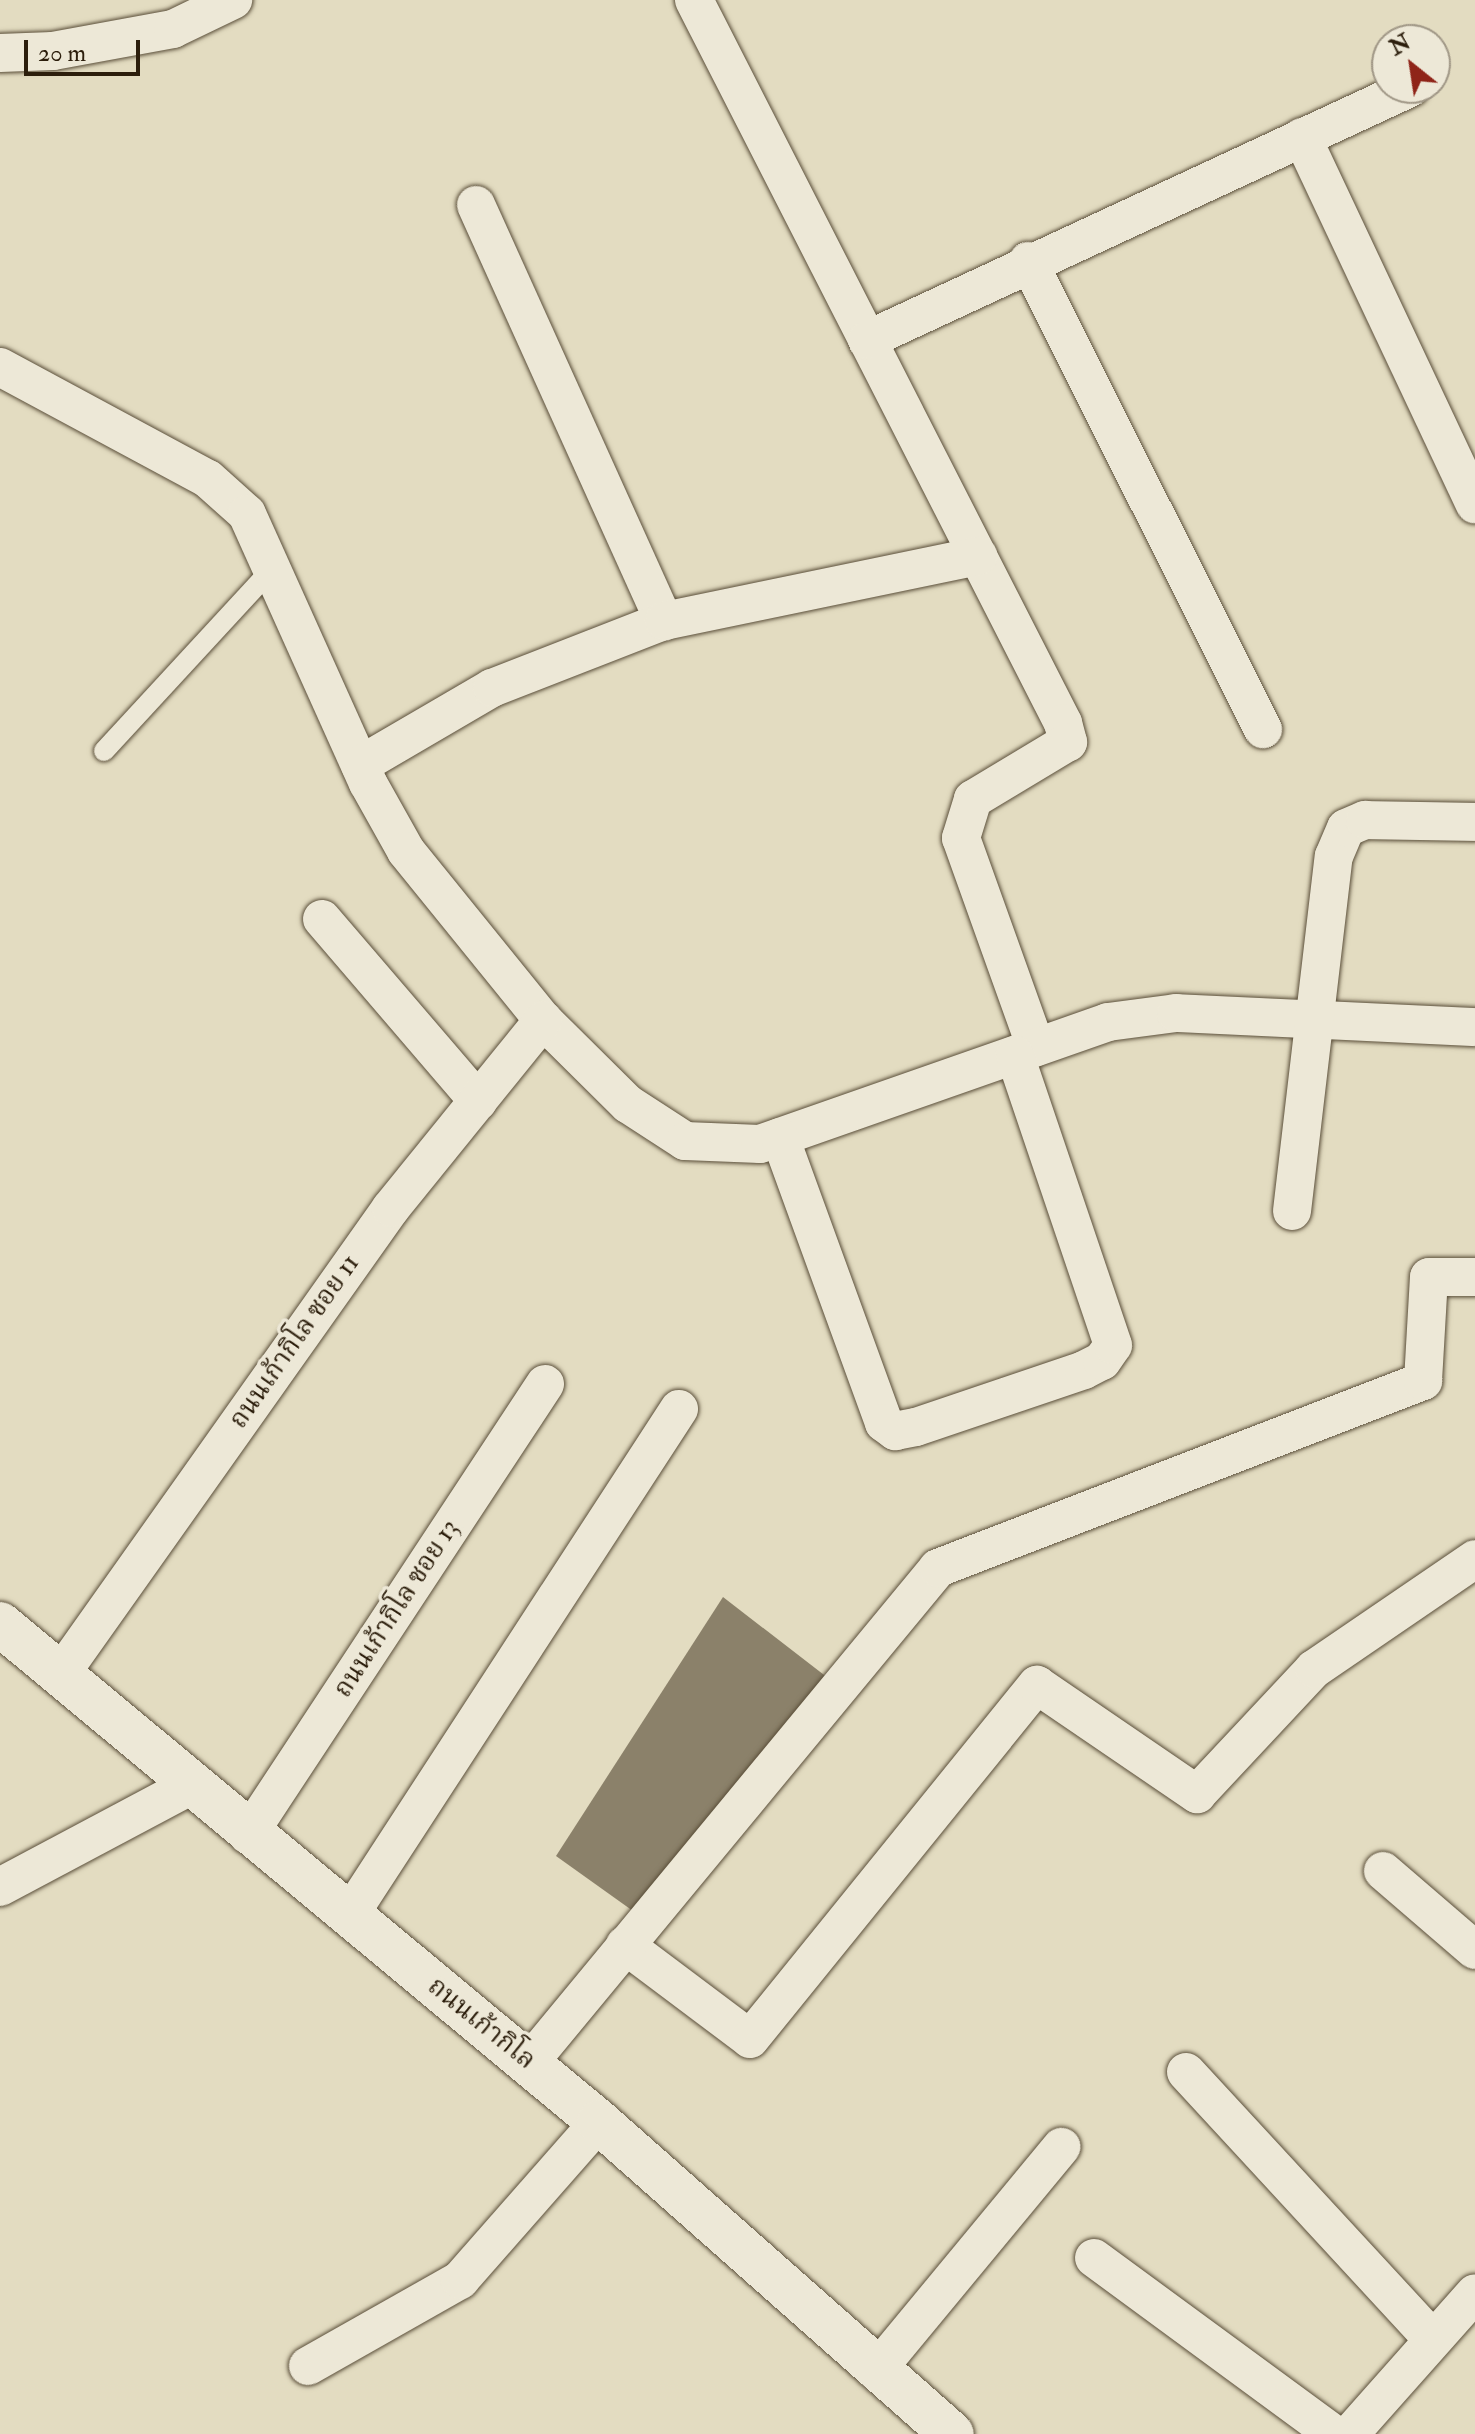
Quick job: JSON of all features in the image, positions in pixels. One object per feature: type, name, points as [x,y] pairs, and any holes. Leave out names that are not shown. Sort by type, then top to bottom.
[{"type":"main road","name":"ถนนเก้ากิโล","points":[[0,1624],[248,1835],[599,2122],[933,2426]]},
{"type":"street","points":[[0,53],[53,51],[173,29],[233,0]]},
{"type":"street","points":[[694,0],[978,556],[1068,742],[973,799],[961,838],[1113,1345],[1102,1361],[1084,1370],[916,1427],[895,1431],[884,1423],[780,1137]]},
{"type":"street","points":[[867,340],[1028,261],[1375,104]]},
{"type":"street","points":[[1302,137],[1475,504]]},
{"type":"street","points":[[476,205],[664,621]]},
{"type":"street","points":[[1028,261],[1263,729]]},
{"type":"street","points":[[0,367],[208,479],[247,514],[360,765],[406,851],[543,1020],[628,1104],[685,1141],[760,1144],[1108,1022],[1176,1013],[1475,1027]]},
{"type":"street","points":[[360,765],[492,688],[664,621],[978,556]]},
{"type":"street","points":[[1292,1211],[1334,856],[1346,828],[1365,820],[1475,822]]},
{"type":"street","points":[[322,919],[478,1101]]},
{"type":"street","name":"ถนนเก้ากิโล ซอย 11","points":[[60,1675],[391,1208],[543,1020]]},
{"type":"street","points":[[529,2063],[938,1568],[1423,1381],[1429,1277],[1475,1277]]},
{"type":"street","name":"ถนนเก้ากิโล ซอย 13","points":[[248,1835],[545,1384]]},
{"type":"street","points":[[349,1916],[679,1409]]},
{"type":"street","points":[[625,1945],[750,2039],[1037,1685],[1197,1794],[1314,1669],[1475,1559]]},
{"type":"street","points":[[0,1887],[190,1786]]},
{"type":"street","points":[[1383,1871],[1475,1950]]},
{"type":"street","points":[[1186,2072],[1433,2340]]},
{"type":"street","points":[[308,2366],[460,2280],[599,2122]]},
{"type":"street","points":[[876,2371],[1061,2147]]},
{"type":"street","points":[[1094,2258],[1334,2434]]},
{"type":"street","points":[[1350,2434],[1475,2293]]},
{"type":"lane","points":[[104,751],[272,569]]},
{"type":"building","points":[[723,1597],[828,1678],[633,1911],[556,1856]]}]
